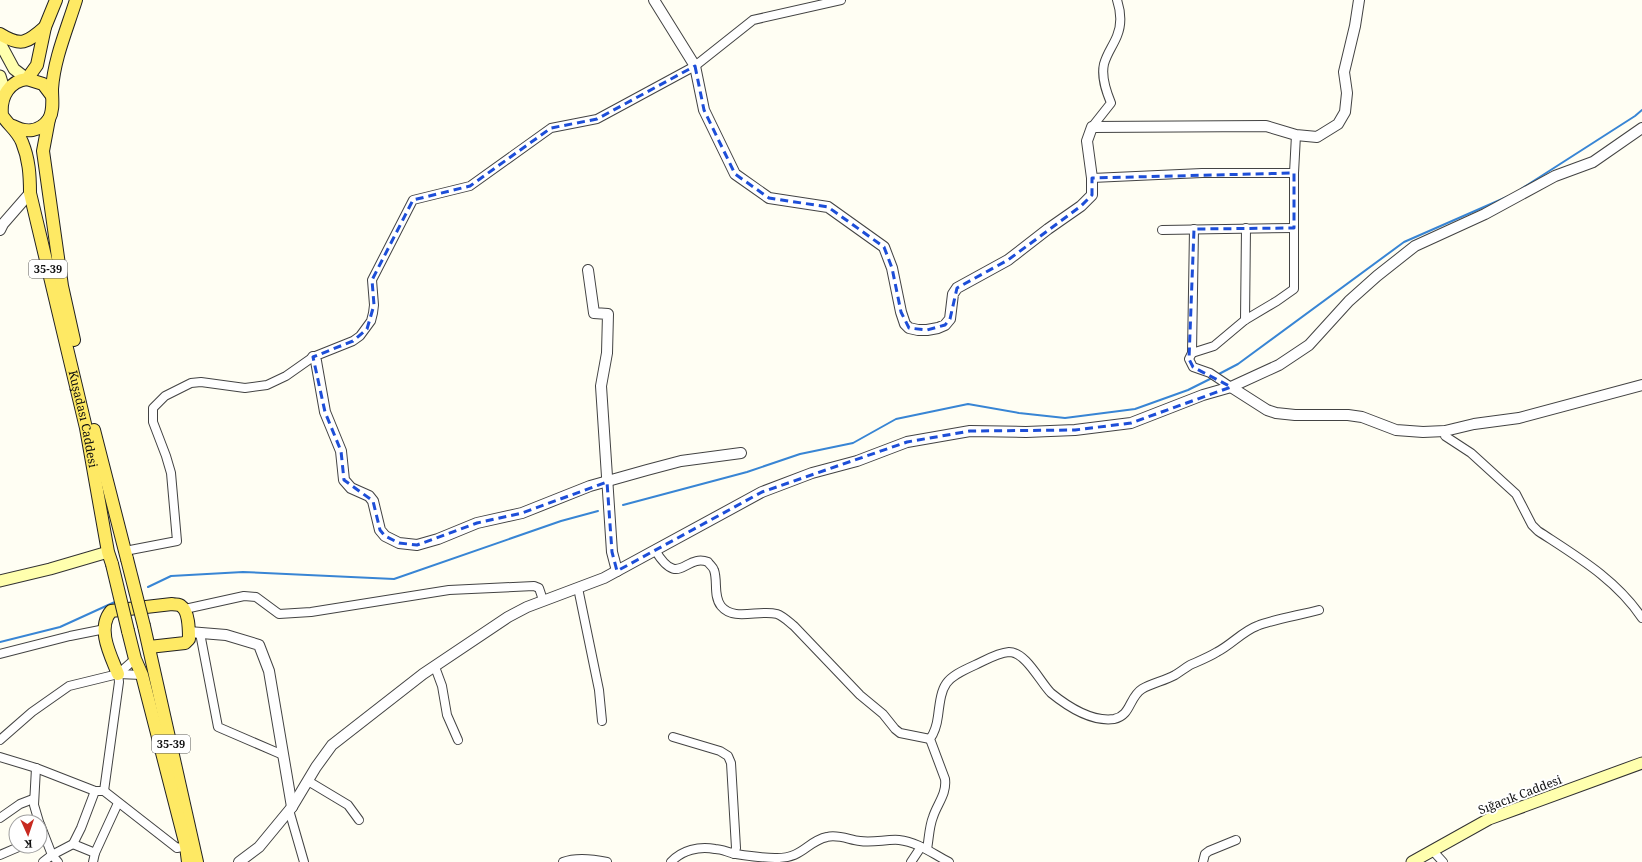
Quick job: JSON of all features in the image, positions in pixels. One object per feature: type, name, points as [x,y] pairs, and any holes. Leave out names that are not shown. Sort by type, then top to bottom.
[{"type":"main road","points":[[0,76],[4,89],[18,80],[27,79],[37,65],[45,27],[56,0]]},
{"type":"main road","points":[[13,126],[25,130],[36,130],[42,127],[49,118],[52,106],[54,69],[76,0]]},
{"type":"main road","points":[[0,34],[14,42],[21,42],[34,37],[45,27]]},
{"type":"main road","points":[[0,43],[14,69],[27,79],[43,84],[52,96]]},
{"type":"main road","name":"Kuşadası Caddesi","points":[[4,89],[0,102],[1,113],[13,126],[22,142],[29,163],[30,193],[86,428],[108,552],[135,659],[142,676],[186,846],[188,862]]},
{"type":"main road","name":"Kuşadası Caddesi","points":[[49,118],[43,151],[62,286],[94,432],[149,647],[197,862]]},
{"type":"main road","points":[[0,581],[50,569],[108,552]]},
{"type":"main road","points":[[118,674],[106,642],[106,617],[111,612],[172,604],[180,605],[185,609],[190,627],[194,632],[189,639],[185,643],[149,647]]},
{"type":"main road","name":"Sığacık Caddesi","points":[[1412,862],[1489,819],[1642,763]]},
{"type":"street","points":[[654,0],[695,66],[704,110],[735,174],[769,198],[828,207],[884,246],[892,268],[905,324],[909,328],[918,330],[928,330],[945,325],[950,319],[953,294],[957,288],[1008,260],[1081,206],[1092,194],[1092,178],[1087,141],[1092,127],[1110,103],[1104,82],[1103,65],[1118,36],[1121,13],[1117,0]]},
{"type":"street","points":[[126,555],[177,542],[171,473],[153,422],[153,408],[157,403],[165,396],[191,383],[201,382],[245,388],[267,385],[286,376],[313,357],[353,342],[367,329],[371,321],[374,305],[372,280],[413,200],[470,186],[551,128],[597,119],[695,66],[753,20],[841,0]]},
{"type":"street","points":[[1092,127],[1266,126],[1296,135],[1317,137],[1338,124],[1345,112],[1347,93],[1344,72],[1355,26],[1359,0]]},
{"type":"street","points":[[245,860],[259,847],[291,809],[332,745],[435,667],[508,617],[543,600],[604,578],[762,492],[812,473],[857,461],[907,442],[970,430],[1026,432],[1068,431],[1131,424],[1203,395],[1231,387],[1279,365],[1309,345],[1349,301],[1377,276],[1415,246],[1485,214],[1555,176],[1594,162],[1642,128]]},
{"type":"street","points":[[1192,353],[1214,346],[1245,320],[1294,289],[1294,173],[1296,135]]},
{"type":"street","points":[[1092,178],[1202,173],[1294,173]]},
{"type":"street","points":[[0,230],[3,224],[30,193]]},
{"type":"street","points":[[1245,320],[1246,228]]},
{"type":"street","points":[[1162,230],[1294,228]]},
{"type":"street","points":[[1194,229],[1192,353],[1189,359],[1192,367],[1210,374],[1266,410],[1276,413],[1295,415],[1348,415],[1362,417],[1396,430],[1423,432],[1445,431],[1474,424],[1519,418],[1642,385]]},
{"type":"street","points":[[588,270],[594,312],[608,314],[607,353],[601,386],[612,552],[617,571]]},
{"type":"street","points":[[313,357],[316,361],[324,412],[341,451],[344,480],[351,488],[369,496],[373,501],[380,530],[385,536],[391,540],[406,544],[422,544],[477,523],[522,513],[590,486],[681,461],[742,452]]},
{"type":"street","points":[[1445,431],[1445,436],[1471,453],[1516,494],[1532,525],[1538,531],[1603,575],[1625,596],[1642,618]]},
{"type":"street","points":[[655,550],[662,562],[674,569],[680,569],[699,561],[708,562],[714,570],[717,601],[721,607],[738,614],[769,613],[783,617],[794,626],[860,695],[883,714],[895,729],[900,733],[930,739]]},
{"type":"street","points":[[185,609],[244,596],[256,597],[279,614],[311,612],[449,590],[534,586],[539,588],[543,600]]},
{"type":"street","points":[[578,588],[599,690],[602,721]]},
{"type":"street","points":[[930,739],[933,735],[937,722],[940,698],[948,680],[955,674],[999,654],[1014,652],[1018,654],[1050,692],[1067,705],[1101,719],[1114,719],[1126,713],[1134,696],[1139,691],[1175,675],[1217,653],[1257,626],[1319,610]]},
{"type":"street","points":[[0,654],[70,636],[105,629]]},
{"type":"street","points":[[283,756],[218,728],[194,632],[226,635],[259,645],[269,671],[283,756],[291,809],[304,862]]},
{"type":"street","points":[[118,674],[135,659]]},
{"type":"street","points":[[435,667],[442,686],[447,715],[458,740]]},
{"type":"street","points":[[104,792],[119,682],[118,674]]},
{"type":"street","points":[[0,740],[32,712],[69,686],[118,674],[142,676]]},
{"type":"street","points":[[673,737],[720,751],[728,756],[730,764],[736,848],[734,854]]},
{"type":"street","points":[[911,862],[924,848],[933,817],[946,786],[945,779],[930,739]]},
{"type":"street","points":[[0,757],[36,768],[95,791],[104,792],[176,848],[186,846]]},
{"type":"street","points":[[36,768],[34,805],[37,814]]},
{"type":"street","points":[[308,782],[348,805],[359,820]]},
{"type":"street","points":[[43,862],[52,855],[73,844],[81,828],[95,791]]},
{"type":"street","points":[[0,818],[20,804],[34,799]]},
{"type":"street","points":[[93,862],[95,853],[118,803]]},
{"type":"street","points":[[671,862],[677,856],[694,849],[716,848],[734,854],[776,858],[789,857],[798,854],[819,840],[833,836],[861,841],[899,840],[924,848],[949,862]]},
{"type":"street","points":[[1203,862],[1205,854],[1209,851],[1236,840]]},
{"type":"street","points":[[73,844],[95,853]]},
{"type":"street","points":[[48,848],[58,862]]},
{"type":"street","points":[[1433,851],[1443,862]]},
{"type":"street","points":[[563,862],[570,860],[593,859],[607,862]]},
{"type":"highlighted area","points":[[695,66],[704,110],[735,174],[769,198],[828,207],[884,247],[892,268],[901,312],[909,328],[927,330],[945,325],[950,319],[957,288],[1008,260],[1081,206],[1092,195],[1092,178],[1294,173],[1294,228],[1194,229],[1189,359],[1193,367],[1231,387],[1131,423],[1075,430],[970,431],[907,442],[762,492],[617,571],[612,552],[607,482],[522,513],[477,523],[417,545],[399,543],[385,536],[380,530],[373,501],[344,480],[341,451],[325,412],[313,357],[353,341],[367,329],[374,305],[372,280],[413,200],[470,186],[551,128],[597,119]]},
{"type":"waterway","points":[[1521,189],[1642,110]]},
{"type":"waterway","points":[[1217,375],[1238,364],[1404,242],[1509,196]]},
{"type":"waterway","points":[[623,505],[747,472],[800,454],[853,443],[896,419],[968,404],[1019,413],[1065,418],[1135,409],[1188,390],[1212,378]]},
{"type":"waterway","points":[[148,587],[171,576],[243,572],[394,579],[561,521],[598,511]]},
{"type":"waterway","points":[[0,642],[60,627],[117,601]]}]
